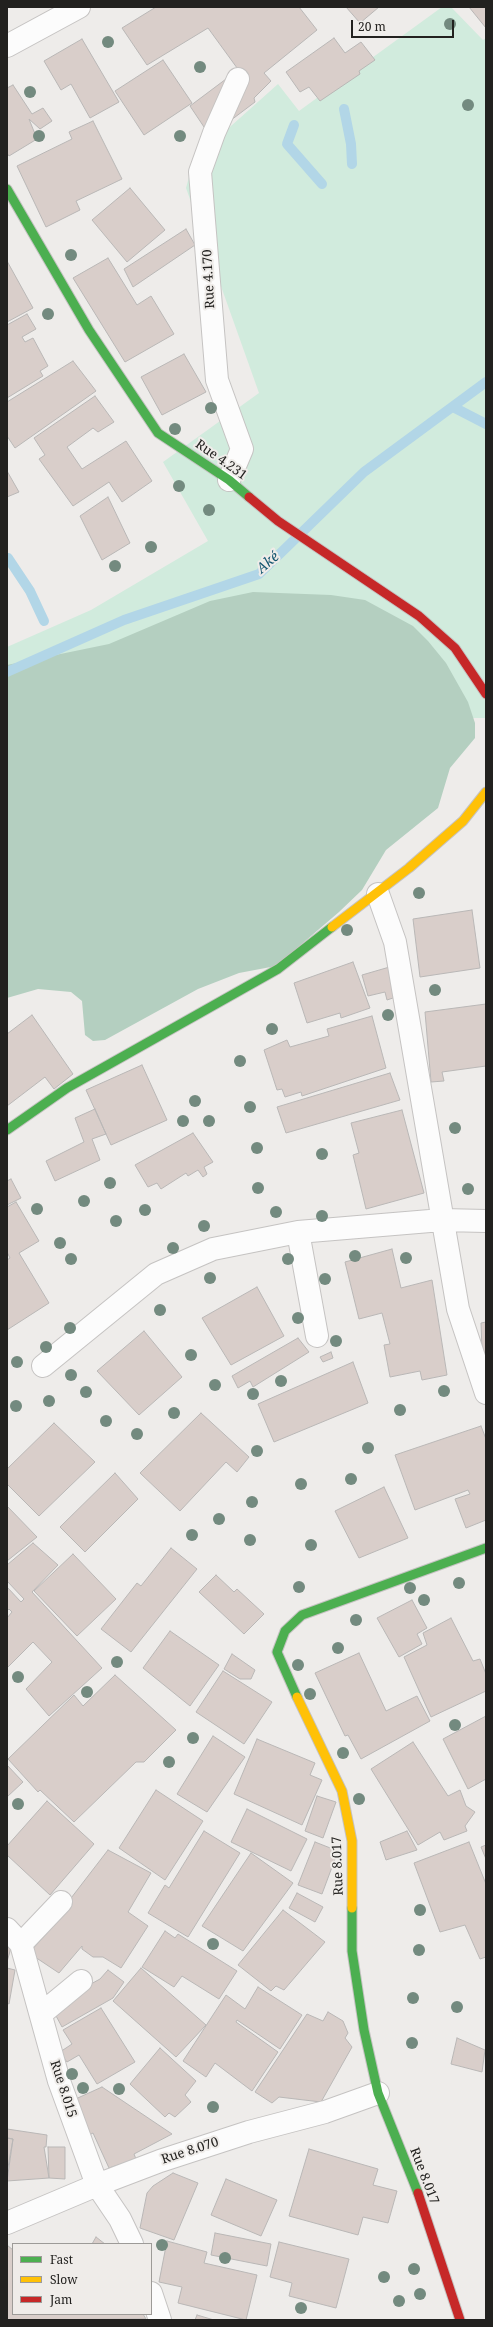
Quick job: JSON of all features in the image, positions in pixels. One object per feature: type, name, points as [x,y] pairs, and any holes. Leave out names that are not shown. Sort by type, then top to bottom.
[{"type":"street","points":[[7,46],[79,7]]},
{"type":"street","name":"Rue 4.170","points":[[229,480],[242,449],[217,380],[200,172],[214,133],[238,79]]},
{"type":"street","name":"Rue 4.231","points":[[7,189],[89,330],[158,433],[229,480],[278,521],[419,616],[455,648],[486,694]]},
{"type":"street","points":[[7,1130],[67,1088],[278,969],[378,894],[463,821],[486,792]]},
{"type":"street","points":[[378,894],[395,942],[458,1309],[486,1393]]},
{"type":"street","points":[[43,1366],[156,1274],[214,1249],[298,1232],[442,1220],[486,1221]]},
{"type":"street","points":[[298,1232],[317,1336]]},
{"type":"street","name":"Rue 8.017","points":[[460,2320],[415,2185],[378,2093],[364,2030],[352,1951],[352,1841],[342,1791],[308,1723],[277,1652],[285,1631],[302,1615],[486,1548]]},
{"type":"street","points":[[14,1937],[61,1902]]},
{"type":"street","name":"Rue 8.015","points":[[14,1937],[41,2014],[59,2081],[96,2185],[120,2219],[132,2243]]},
{"type":"street","points":[[41,2014],[81,1981]]},
{"type":"street","name":"Rue 8.070","points":[[7,2223],[96,2185],[160,2161],[242,2134],[325,2112],[378,2093]]},
{"type":"street","points":[[152,2296],[160,2320]]},
{"type":"green space","points":[[442,7],[451,7],[483,40],[486,38],[486,718],[421,718],[7,968],[7,647],[91,610],[208,541],[163,462],[259,393],[186,188],[194,159],[278,84],[299,111]]},
{"type":"green space","points":[[253,592],[331,595],[365,600],[413,626],[428,641],[446,663],[468,702],[475,723],[475,738],[450,768],[438,808],[386,850],[362,890],[339,912],[276,966],[239,973],[198,989],[105,1040],[93,1041],[85,1035],[82,1001],[71,992],[38,989],[7,998],[7,665],[109,644],[210,601]]},
{"type":"building","points":[[156,7],[299,7],[317,30],[264,73],[271,81],[254,98],[255,102],[210,136],[190,106],[234,73],[248,83],[208,28],[147,65],[122,28]]},
{"type":"building","points":[[346,7],[379,7],[360,23]]},
{"type":"building","points":[[469,7],[486,7],[486,28]]},
{"type":"building","points":[[334,38],[345,53],[361,42],[375,60],[359,71],[360,74],[320,101],[309,87],[300,92],[286,72]]},
{"type":"building","points":[[82,39],[119,102],[90,118],[71,84],[61,90],[44,61]]},
{"type":"building","points":[[163,60],[192,103],[144,135],[115,91]]},
{"type":"building","points":[[13,85],[32,114],[43,108],[52,121],[40,129],[29,119],[37,139],[9,156],[7,153],[7,88]]},
{"type":"building","points":[[93,121],[122,179],[76,201],[80,210],[46,227],[17,166],[72,139],[69,132]]},
{"type":"building","points":[[130,188],[165,230],[127,262],[92,220]]},
{"type":"building","points":[[186,229],[195,245],[133,287],[124,269]]},
{"type":"building","points":[[108,258],[137,305],[151,296],[174,334],[125,362],[73,278]]},
{"type":"building","points":[[7,261],[33,308],[7,322]]},
{"type":"building","points":[[27,314],[36,329],[22,337],[25,342],[33,338],[48,366],[40,371],[43,376],[7,398],[7,325]]},
{"type":"building","points":[[184,354],[206,392],[162,415],[141,377]]},
{"type":"building","points":[[73,361],[96,391],[15,448],[7,436],[7,402]]},
{"type":"building","points":[[95,396],[114,422],[98,432],[93,428],[67,447],[82,469],[126,441],[152,481],[122,502],[109,482],[73,506],[39,459],[45,455],[34,438]]},
{"type":"building","points":[[7,471],[19,492],[7,497]]},
{"type":"building","points":[[108,497],[130,543],[102,560],[80,516]]},
{"type":"building","points":[[472,910],[480,968],[420,977],[413,919]]},
{"type":"building","points":[[353,962],[370,1008],[341,1018],[340,1013],[307,1023],[294,983]]},
{"type":"building","points":[[393,966],[399,996],[387,1000],[385,992],[368,996],[362,975]]},
{"type":"building","points":[[486,1004],[486,1066],[442,1072],[444,1081],[431,1082],[425,1012]]},
{"type":"building","points":[[32,1015],[73,1074],[54,1089],[45,1077],[7,1106],[7,1034]]},
{"type":"building","points":[[372,1016],[386,1068],[302,1096],[301,1092],[285,1097],[282,1089],[277,1090],[264,1050],[287,1040],[290,1047],[329,1036],[327,1029]]},
{"type":"building","points":[[142,1065],[167,1120],[111,1145],[86,1090]]},
{"type":"building","points":[[390,1073],[400,1100],[286,1133],[277,1107]]},
{"type":"building","points":[[95,1109],[106,1134],[92,1139],[100,1160],[55,1181],[46,1161],[84,1142],[75,1118]]},
{"type":"building","points":[[402,1110],[424,1193],[366,1209],[353,1155],[359,1153],[351,1123]]},
{"type":"building","points":[[193,1133],[213,1162],[204,1167],[207,1174],[203,1177],[198,1170],[188,1176],[186,1173],[161,1189],[157,1183],[148,1187],[135,1165]]},
{"type":"building","points":[[11,1179],[21,1198],[7,1205],[7,1181]]},
{"type":"building","points":[[16,1202],[39,1241],[19,1253],[49,1303],[7,1330],[7,1260],[10,1258],[7,1252],[7,1207]]},
{"type":"building","points":[[392,1249],[401,1288],[432,1280],[447,1375],[422,1380],[420,1371],[390,1377],[384,1345],[390,1344],[382,1313],[359,1319],[345,1262]]},
{"type":"building","points":[[257,1287],[284,1336],[231,1365],[202,1318]]},
{"type":"building","points":[[486,1322],[486,1377],[483,1377],[481,1323]]},
{"type":"building","points":[[144,1331],[182,1377],[139,1415],[97,1371]]},
{"type":"building","points":[[298,1338],[309,1352],[253,1387],[250,1381],[238,1388],[232,1376]]},
{"type":"building","points":[[331,1352],[333,1358],[323,1362],[320,1357]]},
{"type":"building","points":[[353,1362],[368,1403],[274,1442],[258,1404]]},
{"type":"building","points":[[201,1413],[249,1457],[237,1472],[226,1462],[180,1511],[140,1473]]},
{"type":"building","points":[[54,1423],[95,1462],[39,1516],[7,1484],[7,1469]]},
{"type":"building","points":[[481,1426],[486,1439],[486,1520],[466,1528],[455,1499],[470,1494],[468,1490],[415,1510],[395,1455]]},
{"type":"building","points":[[115,1473],[138,1499],[85,1552],[60,1527]]},
{"type":"building","points":[[384,1487],[408,1538],[359,1558],[335,1511]]},
{"type":"building","points":[[7,1506],[37,1537],[7,1561]]},
{"type":"building","points":[[33,1543],[58,1565],[32,1592],[102,1668],[49,1716],[26,1689],[52,1662],[33,1642],[7,1668],[7,1618],[12,1612],[9,1609],[7,1611],[7,1587],[21,1602],[24,1599],[7,1581],[7,1565]]},
{"type":"building","points":[[171,1548],[197,1569],[131,1652],[101,1629],[137,1583],[141,1586]]},
{"type":"building","points":[[73,1554],[116,1599],[77,1636],[34,1591]]},
{"type":"building","points":[[216,1575],[234,1592],[237,1589],[264,1614],[244,1634],[199,1592]]},
{"type":"building","points":[[412,1600],[427,1628],[417,1634],[422,1644],[399,1657],[377,1618]]},
{"type":"building","points":[[451,1618],[473,1661],[480,1659],[486,1674],[486,1691],[431,1717],[404,1657],[427,1645],[423,1633]]},
{"type":"building","points":[[170,1631],[219,1665],[190,1706],[143,1668]]},
{"type":"building","points":[[359,1653],[386,1711],[417,1696],[430,1721],[361,1759],[348,1735],[345,1736],[315,1673]]},
{"type":"building","points":[[232,1654],[255,1670],[251,1679],[240,1679],[224,1669]]},
{"type":"building","points":[[223,1671],[272,1702],[244,1744],[196,1712]]},
{"type":"building","points":[[115,1675],[176,1730],[144,1762],[136,1762],[74,1822],[40,1790],[38,1792],[8,1759],[74,1695],[83,1706]]},
{"type":"building","points":[[486,1716],[486,1779],[468,1789],[443,1739]]},
{"type":"building","points":[[213,1736],[245,1757],[207,1812],[177,1794]]},
{"type":"building","points":[[257,1739],[315,1763],[310,1775],[322,1780],[302,1825],[234,1794]]},
{"type":"building","points":[[413,1742],[448,1796],[460,1790],[466,1806],[475,1812],[465,1826],[467,1831],[444,1840],[440,1832],[418,1845],[371,1769]]},
{"type":"building","points":[[7,1765],[23,1782],[7,1797]]},
{"type":"building","points":[[156,1790],[203,1821],[165,1880],[119,1848]]},
{"type":"building","points":[[317,1796],[336,1802],[323,1838],[305,1831]]},
{"type":"building","points":[[47,1801],[94,1844],[50,1895],[7,1855],[7,1846]]},
{"type":"building","points":[[247,1809],[307,1839],[291,1871],[231,1842]]},
{"type":"building","points":[[204,1831],[240,1853],[188,1937],[148,1913],[165,1885],[169,1888]]},
{"type":"building","points":[[407,1831],[417,1850],[386,1860],[380,1842]]},
{"type":"building","points":[[315,1842],[338,1851],[322,1894],[298,1885]]},
{"type":"building","points":[[469,1842],[486,1884],[486,1957],[480,1959],[465,1925],[440,1932],[414,1863]]},
{"type":"building","points":[[486,1845],[486,1859],[481,1847]]},
{"type":"building","points":[[108,1850],[151,1873],[128,1912],[148,1926],[121,1968],[103,1957],[93,1957],[82,1949],[82,1946],[59,1973],[29,1953],[57,1922],[68,1902]]},
{"type":"building","points":[[251,1853],[293,1883],[243,1951],[202,1926]]},
{"type":"building","points":[[297,1893],[323,1907],[315,1922],[289,1908]]},
{"type":"building","points":[[283,1910],[325,1942],[284,1990],[276,1986],[271,1991],[238,1965]]},
{"type":"building","points":[[165,1931],[175,1938],[178,1934],[237,1971],[219,1999],[182,1976],[174,1987],[142,1967]]},
{"type":"building","points":[[7,1943],[12,1944],[7,1962]]},
{"type":"building","points":[[7,1968],[15,1970],[9,2004],[7,2003]]},
{"type":"building","points":[[141,1968],[206,2025],[176,2057],[113,2001]]},
{"type":"building","points":[[108,1970],[124,1982],[113,1998],[62,2027],[55,2014],[70,2005],[71,1995],[100,1979]]},
{"type":"building","points":[[258,1987],[302,2015],[280,2049],[237,2020],[236,2022],[278,2052],[252,2091],[215,2063],[206,2077],[183,2061],[226,1995],[245,2009]]},
{"type":"building","points":[[101,2008],[135,2062],[97,2084],[79,2055],[67,2062],[60,2052],[72,2044],[63,2030]]},
{"type":"building","points":[[328,2012],[343,2021],[348,2033],[345,2038],[352,2047],[321,2102],[279,2097],[272,2103],[255,2092],[307,2014],[323,2021]]},
{"type":"building","points":[[457,2038],[485,2050],[482,2072],[451,2064]]},
{"type":"building","points":[[160,2048],[196,2081],[185,2095],[191,2102],[175,2117],[169,2113],[165,2117],[130,2084]]},
{"type":"building","points":[[102,2087],[172,2134],[134,2154],[136,2159],[109,2168],[93,2133],[82,2139],[69,2102]]},
{"type":"building","points":[[7,2129],[47,2135],[46,2147],[44,2147],[49,2178],[7,2181],[13,2139],[7,2138]]},
{"type":"building","points":[[7,2138],[13,2139],[7,2173]]},
{"type":"building","points":[[48,2147],[65,2147],[65,2179],[49,2178]]},
{"type":"building","points":[[309,2149],[378,2169],[373,2185],[397,2191],[388,2223],[363,2217],[358,2235],[289,2216]]},
{"type":"building","points":[[173,2173],[198,2183],[174,2240],[140,2228],[147,2193],[153,2186]]},
{"type":"building","points":[[226,2179],[277,2200],[261,2236],[211,2215]]},
{"type":"building","points":[[215,2233],[271,2244],[267,2266],[211,2255]]},
{"type":"building","points":[[96,2237],[104,2243],[93,2243]]},
{"type":"building","points":[[167,2241],[207,2252],[204,2263],[257,2275],[246,2320],[178,2303],[182,2287],[159,2282]]},
{"type":"building","points":[[279,2242],[349,2259],[336,2308],[289,2296],[292,2283],[270,2277]]},
{"type":"building","points":[[7,2245],[12,2249],[12,2315],[144,2315],[146,2319],[7,2320]]},
{"type":"building","points":[[197,2315],[214,2320],[195,2320]]},
{"type":"waterway","points":[[344,109],[351,144],[352,164]]},
{"type":"waterway","points":[[294,125],[287,144],[322,184]]},
{"type":"waterway","name":"Aké","points":[[7,672],[124,620],[259,574],[364,472],[486,382]]},
{"type":"waterway","points":[[453,407],[486,424]]},
{"type":"waterway","points":[[8,558],[30,591],[44,621]]},
{"type":"traffic: fast","points":[[7,189],[89,330],[158,433],[229,480],[249,497]]},
{"type":"traffic: fast","points":[[7,1130],[67,1088],[278,969],[332,927]]},
{"type":"traffic: fast","points":[[297,1697],[277,1652],[285,1631],[302,1615],[486,1548]]},
{"type":"traffic: fast","points":[[352,1908],[352,1951],[364,2030],[378,2093],[418,2193]]},
{"type":"traffic: slow","points":[[332,927],[409,868],[463,821],[486,792]]},
{"type":"traffic: slow","points":[[297,1697],[342,1791],[352,1841],[352,1908]]},
{"type":"traffic: jam","points":[[249,497],[278,521],[419,616],[455,648],[486,694]]},
{"type":"traffic: jam","points":[[418,2193],[460,2320]]}]
